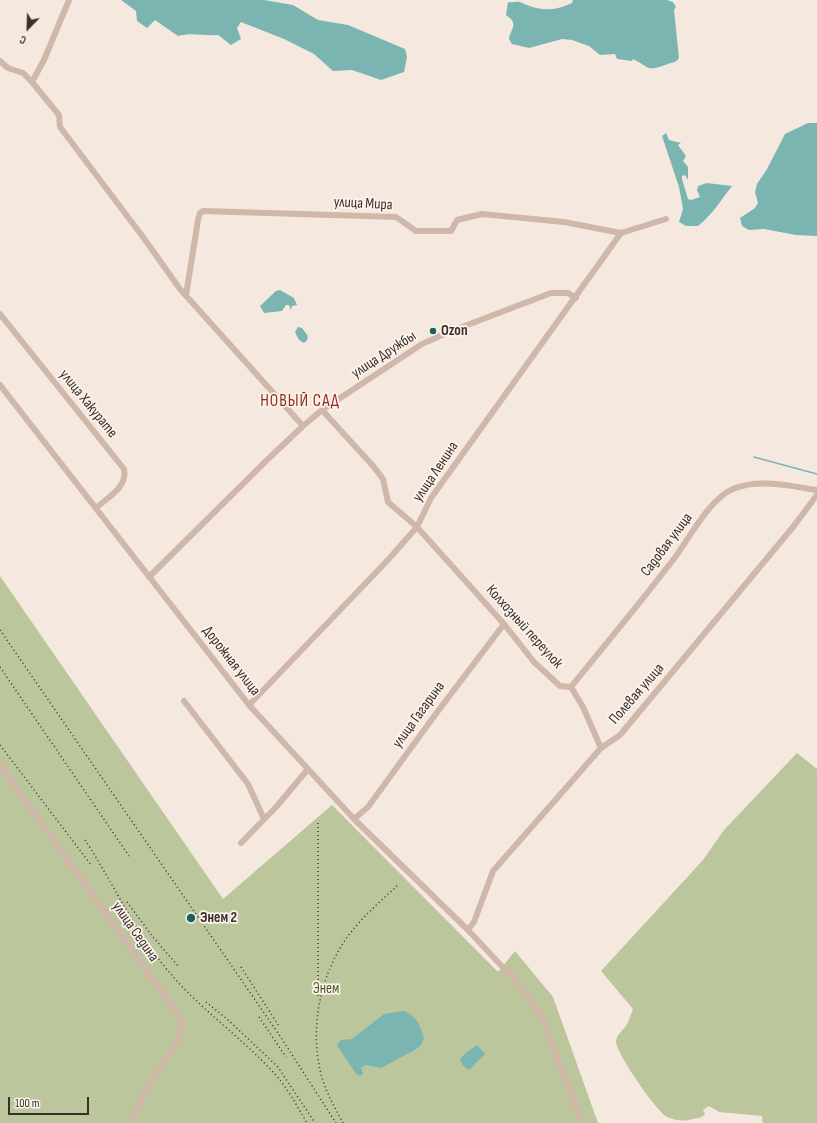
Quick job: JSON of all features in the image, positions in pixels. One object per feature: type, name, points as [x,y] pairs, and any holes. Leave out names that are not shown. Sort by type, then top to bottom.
[{"type":"street","points":[[32,82],[44,60],[68,0]]},
{"type":"street","points":[[0,61],[8,68],[22,73],[32,82],[59,115],[60,127],[186,295],[303,426]]},
{"type":"street","name":"улица Мира","points":[[186,295],[198,220],[203,211],[396,217],[416,231],[451,231],[457,220],[482,214],[564,222],[621,233],[666,219]]},
{"type":"street","name":"улица Ленина","points":[[249,705],[386,562],[417,527],[431,498],[576,298],[621,233]]},
{"type":"street","name":"улица Дружбы","points":[[149,577],[303,426],[322,410],[422,344],[449,332],[551,293],[568,293],[576,298]]},
{"type":"street","name":"улица Хакурате","points":[[0,314],[124,469],[126,477],[122,485],[96,508]]},
{"type":"street","name":"Дорожная улица","points":[[0,386],[249,705],[354,820],[468,930],[523,988],[543,1020],[582,1123]]},
{"type":"street","points":[[322,410],[374,466],[383,479],[388,502],[417,527]]},
{"type":"street","name":"Садовая улица","points":[[571,688],[673,560],[715,502],[732,489],[749,484],[780,484],[817,490]]},
{"type":"street","name":"Полевая улица","points":[[468,930],[474,922],[493,871],[601,748],[620,735],[793,527],[817,495]]},
{"type":"street","name":"Колхозный переулок","points":[[417,527],[504,624],[540,667],[560,686],[571,688]]},
{"type":"street","name":"улица Гагарина","points":[[354,820],[368,808],[434,715],[504,624]]},
{"type":"street","points":[[571,688],[584,708],[601,748]]},
{"type":"street","points":[[184,701],[248,784],[264,819]]},
{"type":"street","name":"улица Седина","points":[[0,765],[181,1019],[182,1028],[180,1036],[142,1096],[131,1123]]},
{"type":"street","points":[[241,843],[308,769]]},
{"type":"green space","name":"Энем","points":[[0,576],[223,899],[332,805],[498,972],[515,951],[553,997],[598,1123],[0,1123]]},
{"type":"green space","points":[[797,753],[817,769],[817,1123],[763,1123],[762,1116],[719,1112],[709,1106],[703,1110],[705,1114],[702,1117],[685,1120],[672,1119],[662,1113],[646,1094],[629,1069],[617,1047],[616,1041],[626,1026],[633,1009],[601,971],[703,860],[724,830]]},
{"type":"water","points":[[121,0],[264,0],[293,5],[318,20],[348,25],[405,49],[407,57],[404,72],[381,80],[352,70],[333,71],[314,54],[284,39],[241,22],[237,28],[241,39],[231,45],[218,35],[188,34],[178,36],[155,20],[147,28],[137,21],[136,11]]},
{"type":"water","points":[[573,0],[667,0],[673,2],[676,7],[674,10],[679,58],[677,61],[656,68],[649,68],[633,59],[632,61],[617,59],[615,54],[600,55],[589,46],[572,40],[562,39],[529,48],[512,44],[509,39],[513,27],[513,21],[506,15],[508,2],[519,2],[540,9],[552,9],[572,3]]},
{"type":"water","points":[[808,123],[817,123],[817,236],[796,235],[764,229],[749,230],[742,226],[740,218],[755,208],[758,203],[755,192],[757,184],[767,169],[785,134]]},
{"type":"water","points":[[666,133],[669,140],[681,143],[678,145],[686,156],[683,161],[688,167],[688,180],[685,175],[682,176],[682,179],[688,199],[691,200],[700,197],[697,190],[698,186],[707,183],[732,186],[712,212],[698,226],[686,226],[679,222],[683,209],[679,187],[662,136]]},
{"type":"water","points":[[280,290],[294,298],[297,305],[292,306],[291,310],[289,305],[286,305],[282,311],[264,313],[260,306],[276,291]]},
{"type":"water","points":[[298,327],[302,328],[308,336],[304,343],[299,340],[295,332]]},
{"type":"water","points":[[403,1011],[412,1015],[417,1021],[424,1038],[421,1045],[415,1050],[381,1068],[366,1065],[361,1068],[363,1073],[361,1076],[356,1074],[337,1045],[341,1040],[352,1039],[384,1014]]},
{"type":"water","points":[[477,1045],[485,1054],[469,1070],[463,1066],[460,1059]]},
{"type":"waterway","points":[[754,457],[817,474]]},
{"type":"railway","points":[[0,630],[280,1036],[336,1123]]},
{"type":"railway","points":[[0,667],[129,856]]},
{"type":"railway","points":[[0,745],[91,865]]},
{"type":"railway","points":[[318,820],[318,996]]},
{"type":"railway","points":[[85,840],[135,925],[157,958],[195,999],[261,1059],[273,1072],[296,1103],[307,1123]]},
{"type":"railway","points":[[343,1123],[327,1091],[320,1070],[316,1035],[320,1000],[331,966],[348,936],[366,915],[399,884]]},
{"type":"railway","points":[[127,902],[153,937],[178,966]]},
{"type":"railway","points":[[241,967],[279,1026]]},
{"type":"railway","points":[[206,1002],[227,1019],[278,1067],[315,1123]]},
{"type":"railway","points":[[259,1017],[286,1057]]},
{"type":"place","name":"Ozon","points":[[433,331]]},
{"type":"place","name":"Энем 2","points":[[191,918]]},
{"type":"district","name":"НОВЫЙ САД","points":[[300,402]]}]
